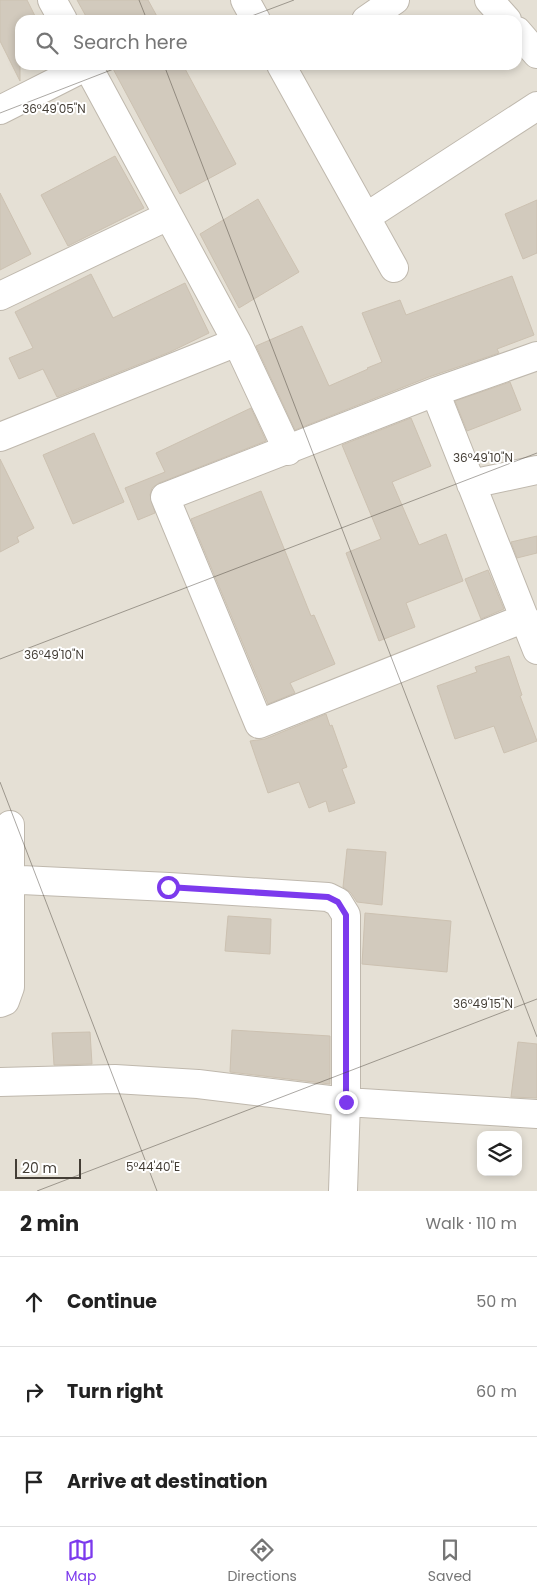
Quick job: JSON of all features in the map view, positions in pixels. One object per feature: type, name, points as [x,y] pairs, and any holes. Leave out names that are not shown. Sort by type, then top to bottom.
[{"type":"street","points":[[52,0],[60,15]]},
{"type":"street","points":[[245,0],[253,15]]},
{"type":"street","points":[[373,15],[395,0]]},
{"type":"street","points":[[489,0],[502,15]]},
{"type":"street","points":[[522,38],[537,54]]},
{"type":"street","points":[[0,110],[77,70]]},
{"type":"street","points":[[90,70],[237,342],[288,451]]},
{"type":"street","points":[[290,70],[394,268]]},
{"type":"street","points":[[366,217],[537,106]]},
{"type":"street","points":[[0,296],[168,216]]},
{"type":"street","points":[[0,437],[237,342]]},
{"type":"street","points":[[525,618],[259,724],[165,497],[288,451],[435,392],[537,356]]},
{"type":"street","points":[[435,392],[537,650]]},
{"type":"street","points":[[471,484],[537,470]]},
{"type":"street","points":[[0,1003],[5,1001],[10,987],[5,879],[10,824]]},
{"type":"street","points":[[5,879],[328,897],[338,902],[346,915],[346,1102],[343,1191]]},
{"type":"street","points":[[0,1082],[115,1079],[198,1084],[346,1102],[537,1114]]},
{"type":"shaded area","points":[[0,0],[537,0],[537,1191],[0,1191]]},
{"type":"building","points":[[0,0],[27,0],[34,15],[15,15],[15,70],[20,70],[20,81],[0,41]]},
{"type":"building","points":[[77,0],[148,0],[156,15],[85,15]]},
{"type":"building","points":[[114,70],[186,70],[236,164],[180,194]]},
{"type":"building","points":[[115,156],[144,208],[68,246],[41,195]]},
{"type":"building","points":[[0,193],[31,254],[0,270]]},
{"type":"building","points":[[258,199],[299,272],[239,308],[200,234]]},
{"type":"building","points":[[537,200],[537,253],[523,259],[505,214]]},
{"type":"building","points":[[91,274],[113,318],[185,283],[209,333],[170,352],[57,397],[43,369],[19,379],[9,358],[33,348],[15,312]]},
{"type":"building","points":[[512,276],[534,335],[497,349],[499,353],[429,377],[295,430],[256,346],[302,326],[329,386],[382,362],[362,313],[400,300],[406,315]]},
{"type":"building","points":[[510,382],[521,410],[467,431],[455,401]]},
{"type":"building","points":[[251,408],[266,441],[159,483],[152,488],[150,495],[155,513],[138,520],[125,488],[165,472],[156,453]]},
{"type":"building","points":[[411,418],[431,466],[392,482],[419,545],[446,534],[463,581],[406,603],[415,627],[379,641],[346,553],[381,539],[342,445]]},
{"type":"building","points":[[94,433],[124,502],[73,524],[43,455]]},
{"type":"building","points":[[0,459],[34,528],[17,537],[19,542],[0,552]]},
{"type":"building","points":[[261,491],[311,616],[314,615],[335,664],[290,683],[295,693],[268,704],[191,519]]},
{"type":"building","points":[[537,536],[537,553],[517,558],[511,542]]},
{"type":"building","points":[[488,570],[504,609],[481,619],[465,579]]},
{"type":"building","points":[[509,656],[522,695],[520,696],[537,741],[504,753],[494,726],[455,739],[437,686],[477,672],[475,667]]},
{"type":"building","points":[[326,714],[330,726],[332,725],[347,767],[342,769],[355,803],[329,812],[326,801],[309,808],[299,782],[268,793],[250,741],[265,739]]},
{"type":"building","points":[[347,849],[386,852],[382,905],[357,902],[351,893],[343,887]]},
{"type":"building","points":[[365,913],[451,921],[447,972],[362,964]]},
{"type":"building","points":[[228,916],[271,919],[270,954],[225,951]]},
{"type":"building","points":[[232,1030],[330,1036],[330,1084],[230,1072]]},
{"type":"building","points":[[90,1032],[92,1064],[54,1065],[52,1033]]},
{"type":"building","points":[[518,1042],[537,1044],[537,1098],[511,1097]]},
{"type":"route","points":[[168,887],[328,897],[338,902],[346,915],[346,1102]]}]
